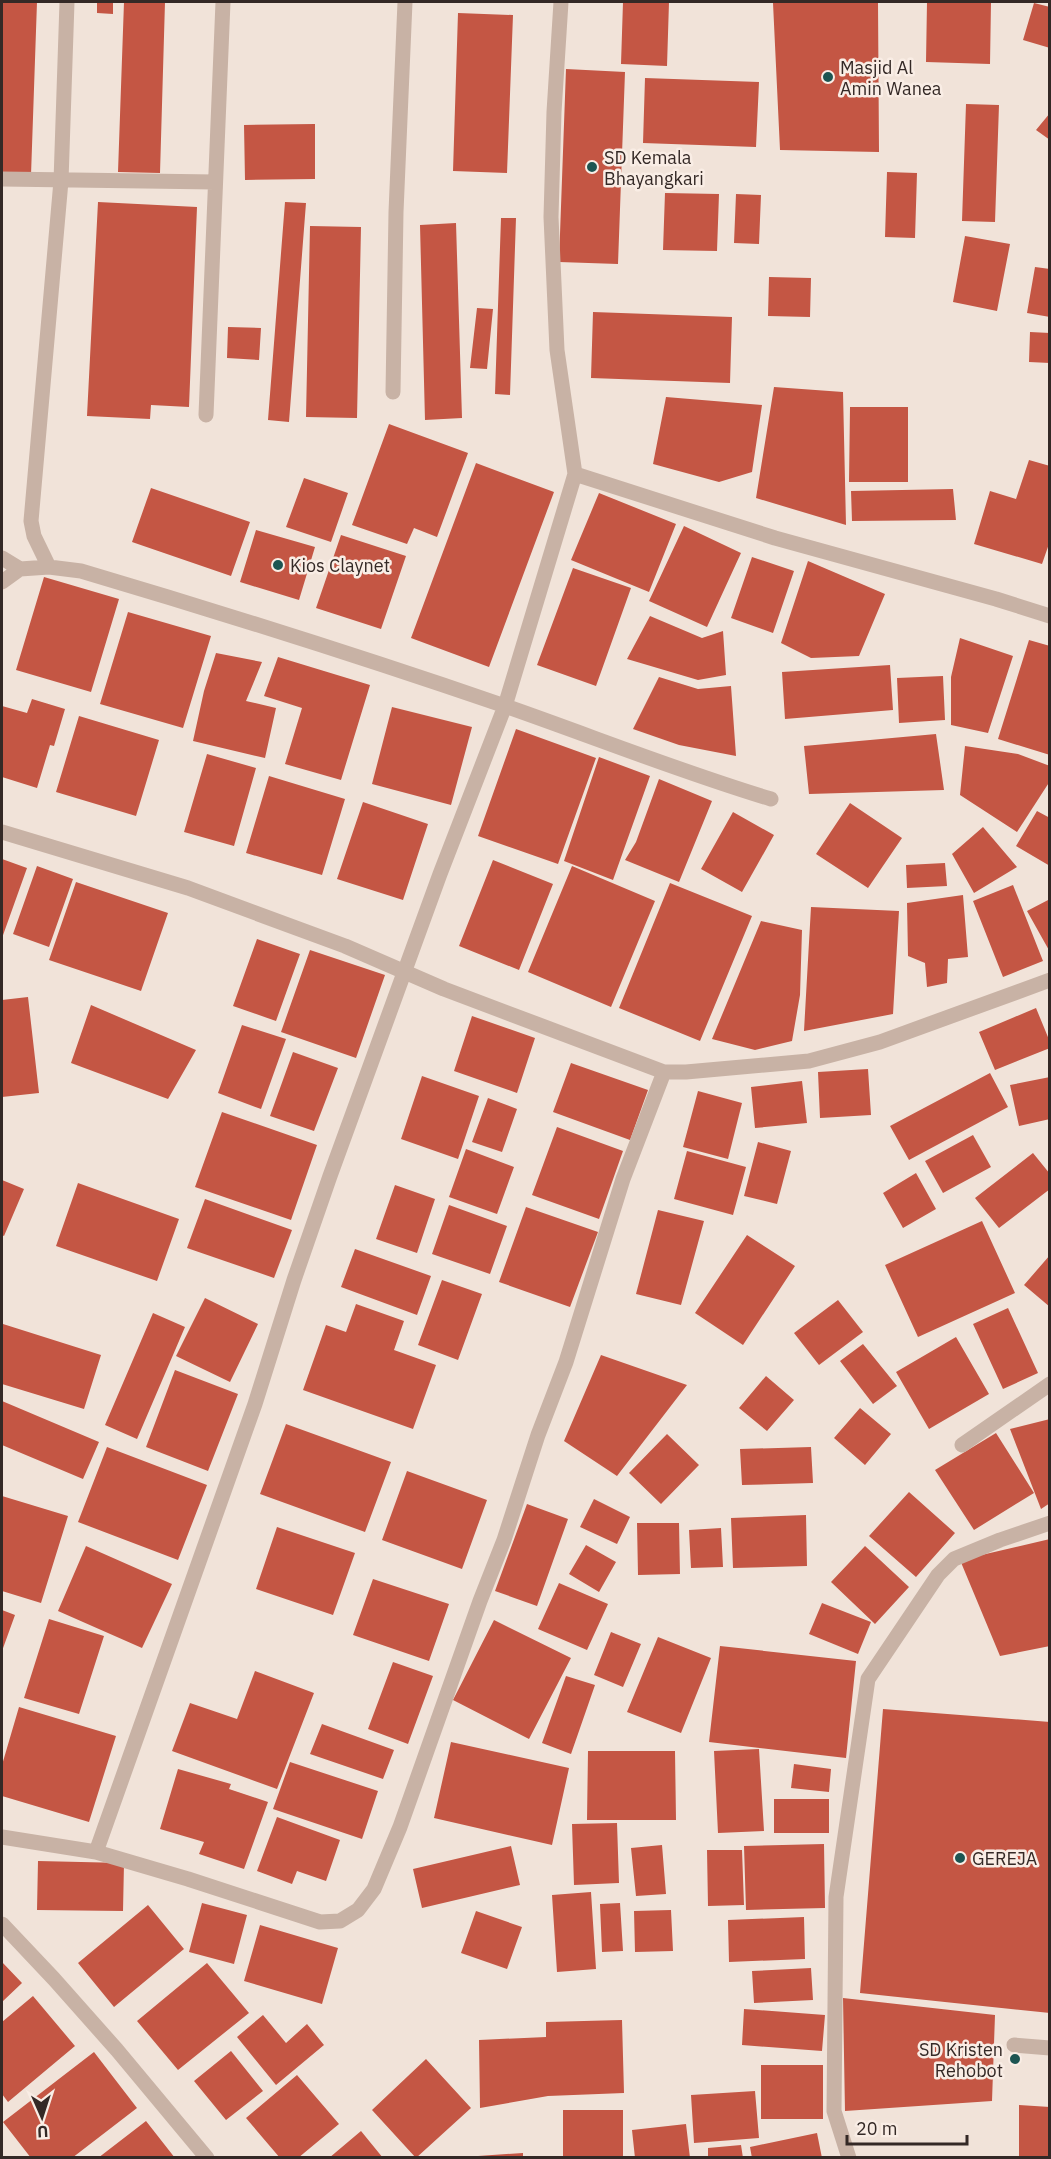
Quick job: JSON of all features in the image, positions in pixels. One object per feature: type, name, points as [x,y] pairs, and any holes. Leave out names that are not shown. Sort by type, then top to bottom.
[{"type":"street","points":[[49,567],[34,536],[31,521],[61,181],[67,2]]},
{"type":"street","points":[[206,415],[223,2]]},
{"type":"street","points":[[393,392],[396,212],[405,2]]},
{"type":"street","points":[[96,1852],[255,1404],[301,1259],[404,971],[505,706],[575,474],[557,350],[551,217],[554,112],[561,2]]},
{"type":"street","points":[[2,179],[215,182]]},
{"type":"street","points":[[575,474],[774,538],[1050,616]]},
{"type":"street","points":[[2,558],[20,569]]},
{"type":"street","points":[[2,582],[20,569],[49,567],[81,572],[166,596],[505,706],[707,780],[771,799]]},
{"type":"street","points":[[2,832],[188,888],[335,942],[444,989],[664,1072],[809,1061],[880,1042],[1050,980]]},
{"type":"street","points":[[2,1837],[96,1852],[320,1922],[340,1921],[358,1910],[374,1889],[400,1827],[469,1630],[504,1540],[538,1435],[566,1362],[623,1179],[664,1072]]},
{"type":"street","points":[[962,1445],[1050,1384]]},
{"type":"street","points":[[849,2157],[834,2110],[836,1897],[868,1679],[938,1575],[954,1559],[1050,1523]]},
{"type":"street","points":[[2,1924],[62,1988],[207,2157]]},
{"type":"street","points":[[1014,2046],[1050,2048]]},
{"type":"building","points":[[2,2],[37,2],[31,175],[2,174]]},
{"type":"building","points":[[97,2],[113,2],[113,14],[97,13]]},
{"type":"building","points":[[124,2],[165,2],[160,173],[118,172]]},
{"type":"building","points":[[623,2],[669,2],[667,66],[621,64]]},
{"type":"building","points":[[927,2],[991,2],[990,64],[926,62]]},
{"type":"building","name":"Masjid Al Amin Wanea","points":[[773,3],[878,3],[879,152],[780,150]]},
{"type":"building","points":[[1034,3],[1050,7],[1050,48],[1023,40]]},
{"type":"building","points":[[458,13],[513,15],[507,173],[453,171]]},
{"type":"building","name":"SD Kemala Bhayangkari","points":[[566,69],[625,72],[618,264],[559,262]]},
{"type":"building","points":[[645,78],[759,82],[756,147],[643,143]]},
{"type":"building","points":[[966,104],[999,105],[995,222],[962,221]]},
{"type":"building","points":[[1050,113],[1050,140],[1036,130]]},
{"type":"building","points":[[315,124],[315,179],[245,180],[244,125]]},
{"type":"building","points":[[887,172],[917,173],[915,238],[885,237]]},
{"type":"building","points":[[665,193],[719,194],[717,251],[663,250]]},
{"type":"building","points":[[736,194],[761,195],[759,244],[734,243]]},
{"type":"building","points":[[98,202],[197,207],[189,407],[151,405],[150,419],[87,416]]},
{"type":"building","points":[[285,202],[306,203],[289,422],[268,420]]},
{"type":"building","points":[[501,218],[516,218],[510,395],[495,394]]},
{"type":"building","points":[[456,223],[462,418],[425,420],[420,225]]},
{"type":"building","points":[[310,226],[361,227],[357,418],[306,417]]},
{"type":"building","points":[[965,236],[1010,244],[997,311],[953,302]]},
{"type":"building","points":[[1035,267],[1050,269],[1050,317],[1027,313]]},
{"type":"building","points":[[769,277],[811,278],[810,317],[768,316]]},
{"type":"building","points":[[477,308],[493,309],[487,369],[470,368]]},
{"type":"building","points":[[593,312],[732,317],[730,383],[591,378]]},
{"type":"building","points":[[228,327],[261,328],[259,360],[227,358]]},
{"type":"building","points":[[1030,332],[1050,333],[1050,363],[1029,362]]},
{"type":"building","points":[[774,387],[843,392],[846,525],[756,498]]},
{"type":"building","points":[[666,397],[762,405],[752,472],[719,482],[653,464]]},
{"type":"building","points":[[850,407],[908,407],[908,482],[849,482]]},
{"type":"building","points":[[389,424],[468,453],[437,537],[414,528],[407,544],[352,525]]},
{"type":"building","points":[[1029,460],[1050,466],[1050,541],[1042,564],[974,544],[990,491],[1016,499]]},
{"type":"building","points":[[476,463],[554,492],[489,667],[411,638]]},
{"type":"building","points":[[304,478],[348,493],[331,542],[286,527]]},
{"type":"building","points":[[151,488],[250,522],[231,576],[132,542]]},
{"type":"building","points":[[953,489],[956,520],[852,521],[851,491]]},
{"type":"building","points":[[599,493],[676,524],[649,592],[571,560]]},
{"type":"building","points":[[684,526],[741,553],[707,627],[649,601]]},
{"type":"building","name":"Kios Claynet","points":[[256,530],[315,547],[299,600],[240,582]]},
{"type":"building","points":[[341,535],[406,556],[381,629],[316,608]]},
{"type":"building","points":[[752,557],[794,571],[773,633],[731,618]]},
{"type":"building","points":[[808,561],[885,594],[859,656],[811,658],[781,643]]},
{"type":"building","points":[[573,568],[631,588],[596,686],[537,665]]},
{"type":"building","points":[[44,577],[119,599],[91,692],[16,670]]},
{"type":"building","points":[[128,612],[211,636],[183,728],[100,704]]},
{"type":"building","points":[[650,616],[702,638],[723,631],[726,675],[698,680],[627,659]]},
{"type":"building","points":[[960,638],[1013,656],[988,733],[951,725],[951,677]]},
{"type":"building","points":[[1029,640],[1050,646],[1050,755],[998,739]]},
{"type":"building","points":[[216,653],[262,662],[246,701],[276,708],[265,758],[193,741],[204,691]]},
{"type":"building","points":[[278,657],[370,685],[341,780],[285,764],[302,708],[264,696]]},
{"type":"building","points":[[890,665],[893,710],[785,719],[782,672]]},
{"type":"building","points":[[943,676],[945,720],[899,723],[897,678]]},
{"type":"building","points":[[659,677],[698,689],[731,686],[736,756],[679,745],[633,729]]},
{"type":"building","points":[[32,699],[65,709],[54,746],[50,745],[37,788],[2,777],[2,706],[27,713]]},
{"type":"building","points":[[392,707],[472,727],[451,805],[372,784]]},
{"type":"building","points":[[79,716],[159,740],[136,816],[56,792]]},
{"type":"building","points":[[516,729],[596,758],[558,864],[478,836]]},
{"type":"building","points":[[936,734],[944,790],[809,794],[804,746]]},
{"type":"building","points":[[965,746],[1018,754],[1050,766],[1050,781],[1017,832],[960,795]]},
{"type":"building","points":[[207,754],[256,768],[234,846],[184,832]]},
{"type":"building","points":[[599,757],[650,776],[613,880],[564,861]]},
{"type":"building","points":[[269,776],[345,799],[322,875],[246,853]]},
{"type":"building","points":[[659,779],[712,801],[679,882],[625,860],[636,842]]},
{"type":"building","points":[[363,802],[428,824],[403,900],[337,879]]},
{"type":"building","points":[[850,803],[902,838],[868,888],[816,854]]},
{"type":"building","points":[[1037,811],[1050,818],[1050,866],[1016,846]]},
{"type":"building","points":[[733,812],[774,835],[742,892],[701,869]]},
{"type":"building","points":[[983,827],[1017,867],[974,893],[952,854]]},
{"type":"building","points":[[2,859],[27,868],[2,938]]},
{"type":"building","points":[[493,860],[553,884],[519,970],[459,946]]},
{"type":"building","points":[[945,863],[947,886],[907,888],[906,865]]},
{"type":"building","points":[[37,866],[73,879],[49,947],[13,934]]},
{"type":"building","points":[[572,866],[655,901],[611,1007],[528,972]]},
{"type":"building","points":[[76,882],[168,913],[141,991],[49,960]]},
{"type":"building","points":[[670,883],[752,916],[700,1041],[619,1008]]},
{"type":"building","points":[[1013,885],[1043,961],[1003,977],[973,901]]},
{"type":"building","points":[[963,895],[968,957],[948,959],[947,983],[927,987],[925,963],[908,956],[907,903]]},
{"type":"building","points":[[1050,899],[1050,952],[1027,911]]},
{"type":"building","points":[[811,907],[899,911],[893,1014],[804,1031]]},
{"type":"building","points":[[761,921],[802,930],[800,995],[792,1041],[755,1050],[712,1039]]},
{"type":"building","points":[[257,939],[300,954],[276,1021],[233,1006]]},
{"type":"building","points":[[310,950],[385,975],[356,1058],[281,1032]]},
{"type":"building","points":[[28,997],[39,1093],[2,1097],[2,1000]]},
{"type":"building","points":[[91,1005],[196,1050],[168,1099],[71,1063]]},
{"type":"building","points":[[1036,1008],[1050,1042],[1050,1048],[995,1070],[979,1032]]},
{"type":"building","points":[[472,1016],[535,1038],[517,1093],[454,1071]]},
{"type":"building","points":[[242,1025],[286,1039],[261,1109],[218,1093]]},
{"type":"building","points":[[293,1052],[338,1068],[314,1131],[270,1116]]},
{"type":"building","points":[[571,1063],[648,1090],[630,1140],[553,1112]]},
{"type":"building","points":[[868,1069],[871,1115],[820,1118],[818,1072]]},
{"type":"building","points":[[990,1073],[1008,1107],[909,1160],[890,1126]]},
{"type":"building","points":[[422,1076],[479,1096],[458,1159],[401,1139]]},
{"type":"building","points":[[1050,1077],[1050,1119],[1019,1126],[1010,1085]]},
{"type":"building","points":[[802,1081],[807,1123],[755,1128],[751,1087]]},
{"type":"building","points":[[698,1091],[742,1103],[728,1159],[683,1147]]},
{"type":"building","points":[[488,1098],[517,1109],[502,1152],[472,1142]]},
{"type":"building","points":[[222,1112],[317,1145],[291,1220],[195,1187]]},
{"type":"building","points":[[557,1127],[623,1151],[599,1219],[532,1195]]},
{"type":"building","points":[[973,1135],[991,1167],[943,1193],[925,1161]]},
{"type":"building","points":[[758,1142],[791,1151],[777,1204],[744,1196]]},
{"type":"building","points":[[466,1149],[514,1167],[497,1214],[449,1197]]},
{"type":"building","points":[[687,1151],[746,1167],[733,1215],[674,1199]]},
{"type":"building","points":[[1033,1153],[1050,1174],[1050,1189],[999,1228],[975,1198]]},
{"type":"building","points":[[916,1173],[936,1209],[903,1228],[883,1193]]},
{"type":"building","points":[[2,1180],[24,1189],[4,1236],[2,1235]]},
{"type":"building","points":[[78,1183],[179,1219],[157,1281],[56,1246]]},
{"type":"building","points":[[395,1185],[435,1199],[417,1253],[376,1239]]},
{"type":"building","points":[[205,1199],[292,1230],[274,1278],[187,1248]]},
{"type":"building","points":[[449,1205],[507,1226],[490,1274],[432,1254]]},
{"type":"building","points":[[526,1207],[598,1232],[570,1307],[499,1282]]},
{"type":"building","points":[[658,1210],[704,1221],[681,1305],[636,1294]]},
{"type":"building","points":[[982,1221],[1015,1293],[918,1337],[885,1265]]},
{"type":"building","points":[[747,1235],[795,1266],[743,1345],[695,1313]]},
{"type":"building","points":[[355,1249],[431,1276],[417,1315],[341,1287]]},
{"type":"building","points":[[1050,1255],[1050,1307],[1024,1285]]},
{"type":"building","points":[[442,1280],[482,1294],[458,1360],[418,1345]]},
{"type":"building","points":[[205,1298],[258,1324],[230,1382],[176,1356]]},
{"type":"building","points":[[838,1300],[863,1332],[819,1365],[794,1333]]},
{"type":"building","points":[[356,1304],[404,1321],[394,1350],[436,1365],[413,1429],[303,1390],[326,1325],[346,1332]]},
{"type":"building","points":[[1008,1308],[1038,1373],[1003,1389],[973,1324]]},
{"type":"building","points":[[153,1313],[185,1327],[137,1439],[105,1425]]},
{"type":"building","points":[[3,1324],[101,1355],[84,1409],[2,1384]]},
{"type":"building","points":[[956,1337],[989,1394],[929,1429],[896,1372]]},
{"type":"building","points":[[863,1344],[897,1386],[873,1404],[840,1361]]},
{"type":"building","points":[[601,1355],[687,1385],[617,1476],[564,1441]]},
{"type":"building","points":[[175,1370],[238,1394],[208,1471],[146,1447]]},
{"type":"building","points":[[766,1376],[794,1400],[767,1431],[739,1408]]},
{"type":"building","points":[[2,1401],[99,1442],[83,1479],[2,1445]]},
{"type":"building","points":[[860,1408],[891,1434],[865,1465],[834,1438]]},
{"type":"building","points":[[1050,1419],[1050,1503],[1041,1509],[1010,1429]]},
{"type":"building","points":[[286,1424],[391,1462],[365,1532],[260,1494]]},
{"type":"building","points":[[996,1433],[1034,1493],[974,1530],[935,1470]]},
{"type":"building","points":[[667,1434],[699,1465],[661,1504],[629,1473]]},
{"type":"building","points":[[107,1447],[207,1485],[178,1560],[78,1522]]},
{"type":"building","points":[[811,1447],[813,1483],[742,1485],[740,1449]]},
{"type":"building","points":[[407,1471],[487,1500],[462,1569],[382,1540]]},
{"type":"building","points":[[909,1492],[955,1533],[916,1577],[869,1536]]},
{"type":"building","points":[[2,1496],[68,1516],[41,1603],[2,1591]]},
{"type":"building","points":[[594,1499],[630,1517],[617,1544],[580,1527]]},
{"type":"building","points":[[527,1504],[568,1519],[537,1606],[495,1591]]},
{"type":"building","points":[[806,1515],[807,1566],[733,1568],[731,1518]]},
{"type":"building","points":[[637,1523],[679,1523],[680,1574],[638,1575]]},
{"type":"building","points":[[277,1527],[355,1553],[333,1615],[256,1589]]},
{"type":"building","points":[[721,1528],[723,1567],[691,1568],[689,1530]]},
{"type":"building","points":[[1050,1539],[1050,1646],[1000,1656],[960,1560]]},
{"type":"building","points":[[586,1545],[616,1562],[599,1592],[569,1574]]},
{"type":"building","points":[[86,1546],[172,1584],[142,1648],[58,1611]]},
{"type":"building","points":[[865,1546],[909,1587],[875,1624],[831,1582]]},
{"type":"building","points":[[373,1579],[449,1604],[429,1661],[353,1635]]},
{"type":"building","points":[[559,1583],[608,1604],[587,1650],[538,1629]]},
{"type":"building","points":[[822,1603],[871,1622],[858,1654],[809,1634]]},
{"type":"building","points":[[2,1610],[15,1615],[2,1651]]},
{"type":"building","points":[[49,1619],[104,1636],[79,1714],[24,1698]]},
{"type":"building","points":[[494,1620],[571,1658],[529,1739],[453,1700]]},
{"type":"building","points":[[611,1632],[641,1644],[623,1687],[594,1675]]},
{"type":"building","points":[[658,1637],[711,1658],[681,1733],[627,1712]]},
{"type":"building","points":[[720,1646],[856,1661],[846,1758],[709,1742]]},
{"type":"building","points":[[393,1662],[433,1676],[408,1744],[368,1729]]},
{"type":"building","points":[[255,1671],[314,1693],[277,1789],[172,1751],[190,1703],[237,1719]]},
{"type":"building","points":[[566,1676],[595,1685],[571,1754],[542,1743]]},
{"type":"building","points":[[19,1707],[116,1736],[89,1822],[2,1796],[2,1765]]},
{"type":"building","name":"GEREJA","points":[[883,1709],[1050,1722],[1050,2013],[860,1993]]},
{"type":"building","points":[[322,1724],[394,1750],[383,1779],[310,1754]]},
{"type":"building","points":[[451,1742],[569,1768],[552,1845],[434,1818]]},
{"type":"building","points":[[759,1749],[764,1831],[718,1833],[714,1751]]},
{"type":"building","points":[[588,1751],[675,1751],[676,1820],[587,1820]]},
{"type":"building","points":[[290,1762],[378,1791],[362,1839],[273,1809]]},
{"type":"building","points":[[794,1764],[831,1769],[829,1792],[791,1788]]},
{"type":"building","points":[[178,1769],[231,1784],[229,1789],[268,1802],[244,1869],[199,1854],[204,1842],[160,1829]]},
{"type":"building","points":[[774,1799],[829,1799],[829,1833],[774,1833]]},
{"type":"building","points":[[277,1817],[340,1840],[326,1881],[297,1871],[292,1884],[257,1871]]},
{"type":"building","points":[[617,1823],[619,1883],[574,1885],[572,1824]]},
{"type":"building","points":[[824,1844],[825,1908],[746,1910],[744,1846]]},
{"type":"building","points":[[662,1845],[666,1894],[636,1896],[631,1848]]},
{"type":"building","points":[[511,1846],[520,1885],[422,1908],[413,1869]]},
{"type":"building","points":[[707,1850],[742,1850],[744,1905],[708,1906]]},
{"type":"building","points":[[38,1861],[124,1863],[123,1911],[37,1910]]},
{"type":"building","points":[[591,1892],[596,1969],[557,1972],[552,1895]]},
{"type":"building","points":[[202,1903],[247,1915],[234,1964],[189,1952]]},
{"type":"building","points":[[620,1903],[623,1951],[602,1952],[600,1904]]},
{"type":"building","points":[[148,1905],[184,1949],[114,2007],[78,1963]]},
{"type":"building","points":[[671,1910],[673,1951],[635,1952],[634,1911]]},
{"type":"building","points":[[476,1911],[522,1927],[507,1969],[461,1953]]},
{"type":"building","points":[[804,1917],[805,1959],[729,1962],[728,1920]]},
{"type":"building","points":[[260,1925],[338,1948],[322,2004],[244,1981]]},
{"type":"building","points":[[2,1962],[22,1983],[2,2002]]},
{"type":"building","points":[[207,1963],[249,2013],[178,2070],[137,2021]]},
{"type":"building","points":[[811,1968],[813,2000],[754,2003],[752,1971]]},
{"type":"building","points":[[33,1996],[75,2046],[8,2102],[2,2094],[2,2022]]},
{"type":"building","points":[[843,1998],[995,2015],[992,2101],[845,2111]]},
{"type":"building","points":[[744,2009],[825,2015],[822,2051],[742,2045]]},
{"type":"building","points":[[263,2015],[286,2043],[307,2024],[324,2045],[276,2085],[237,2037]]},
{"type":"building","points":[[622,2020],[624,2093],[548,2096],[480,2108],[479,2040],[546,2037],[546,2022]]},
{"type":"building","points":[[231,2051],[263,2091],[226,2120],[194,2081]]},
{"type":"building","points":[[94,2052],[137,2108],[72,2158],[31,2158],[3,2122]]},
{"type":"building","points":[[426,2059],[471,2108],[416,2158],[372,2110]]},
{"type":"building","points":[[761,2065],[823,2065],[823,2119],[761,2119]]},
{"type":"building","points":[[297,2075],[339,2124],[298,2158],[280,2158],[246,2118]]},
{"type":"building","points":[[755,2091],[759,2138],[694,2143],[691,2095]]},
{"type":"building","points":[[1019,2105],[1050,2107],[1050,2158],[1019,2158]]},
{"type":"building","points":[[563,2110],[623,2110],[623,2158],[563,2158]]},
{"type":"building","points":[[146,2121],[175,2158],[98,2158]]},
{"type":"building","points":[[686,2124],[690,2158],[635,2158],[632,2130]]},
{"type":"building","points":[[361,2131],[383,2158],[329,2158]]},
{"type":"building","points":[[817,2133],[822,2158],[752,2158],[750,2147]]},
{"type":"building","points":[[741,2145],[743,2158],[708,2158],[708,2148]]},
{"type":"building","points":[[523,2153],[523,2158],[478,2158],[478,2156]]},
{"type":"place","name":"Masjid Al Amin Wanea","points":[[828,77]]},
{"type":"place","name":"SD Kemala Bhayangkari","points":[[592,167]]},
{"type":"place","name":"Kios Claynet","points":[[278,565]]},
{"type":"place","name":"GEREJA","points":[[960,1858]]},
{"type":"place","name":"SD Kristen Rehobot","points":[[1015,2059]]}]
